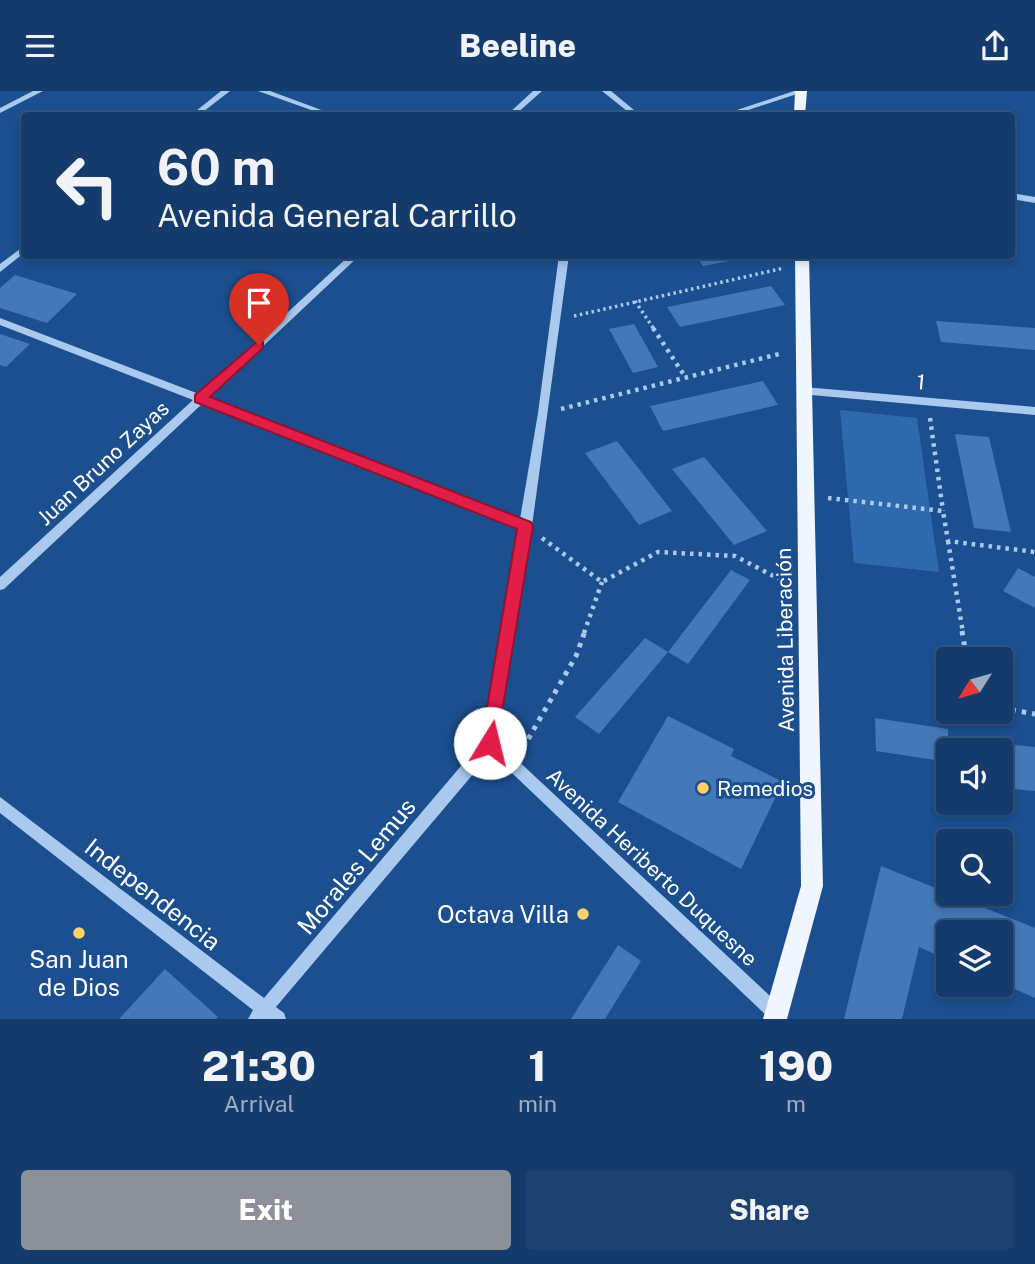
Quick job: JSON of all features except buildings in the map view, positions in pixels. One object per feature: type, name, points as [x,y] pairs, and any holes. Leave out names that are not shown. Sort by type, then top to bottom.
[{"type":"main road","points":[[800,92],[800,112]]},
{"type":"main road","name":"Avenida Liberación","points":[[776,1016],[812,886],[802,260]]},
{"type":"street","points":[[0,111],[39,91]]},
{"type":"street","points":[[199,112],[226,91]]},
{"type":"street","points":[[262,91],[322,112]]},
{"type":"street","points":[[514,112],[538,91]]},
{"type":"street","points":[[606,91],[632,112]]},
{"type":"street","points":[[736,112],[800,92]]},
{"type":"street","points":[[1015,197],[1035,200]]},
{"type":"street","points":[[0,269],[21,252]]},
{"type":"street","name":"Juan Bruno Zayas","points":[[0,585],[352,259]]},
{"type":"street","points":[[490,743],[526,526],[564,259]]},
{"type":"street","points":[[0,321],[526,526]]},
{"type":"street","name":"1","points":[[804,391],[1035,411]]},
{"type":"street","name":"Avenida Heriberto Duquesne","points":[[490,743],[776,1016]]},
{"type":"street","name":"Morales Lemus","points":[[266,1016],[490,743]]},
{"type":"street","name":"Independencia","points":[[0,804],[266,1016]]},
{"type":"path","points":[[556,320],[802,260]]},
{"type":"path","points":[[635,301],[686,378]]},
{"type":"path","points":[[543,413],[803,348]]},
{"type":"path","points":[[928,402],[965,647]]},
{"type":"path","points":[[806,495],[943,510]]},
{"type":"path","points":[[526,526],[602,582]]},
{"type":"path","points":[[948,541],[1035,552]]},
{"type":"path","points":[[514,765],[576,656],[602,582],[658,552],[735,556],[807,594]]},
{"type":"path","points":[[1013,710],[1035,714]]},
{"type":"shaded area","points":[[840,410],[917,418],[939,572],[854,563]]},
{"type":"place","name":"Remedios","points":[[703,788]]},
{"type":"place","name":"Octava Villa","points":[[583,914]]},
{"type":"place","name":"San Juan de Dios","points":[[79,933]]},
{"type":"route","points":[[259,345],[200,398],[526,526],[490,743]]}]
